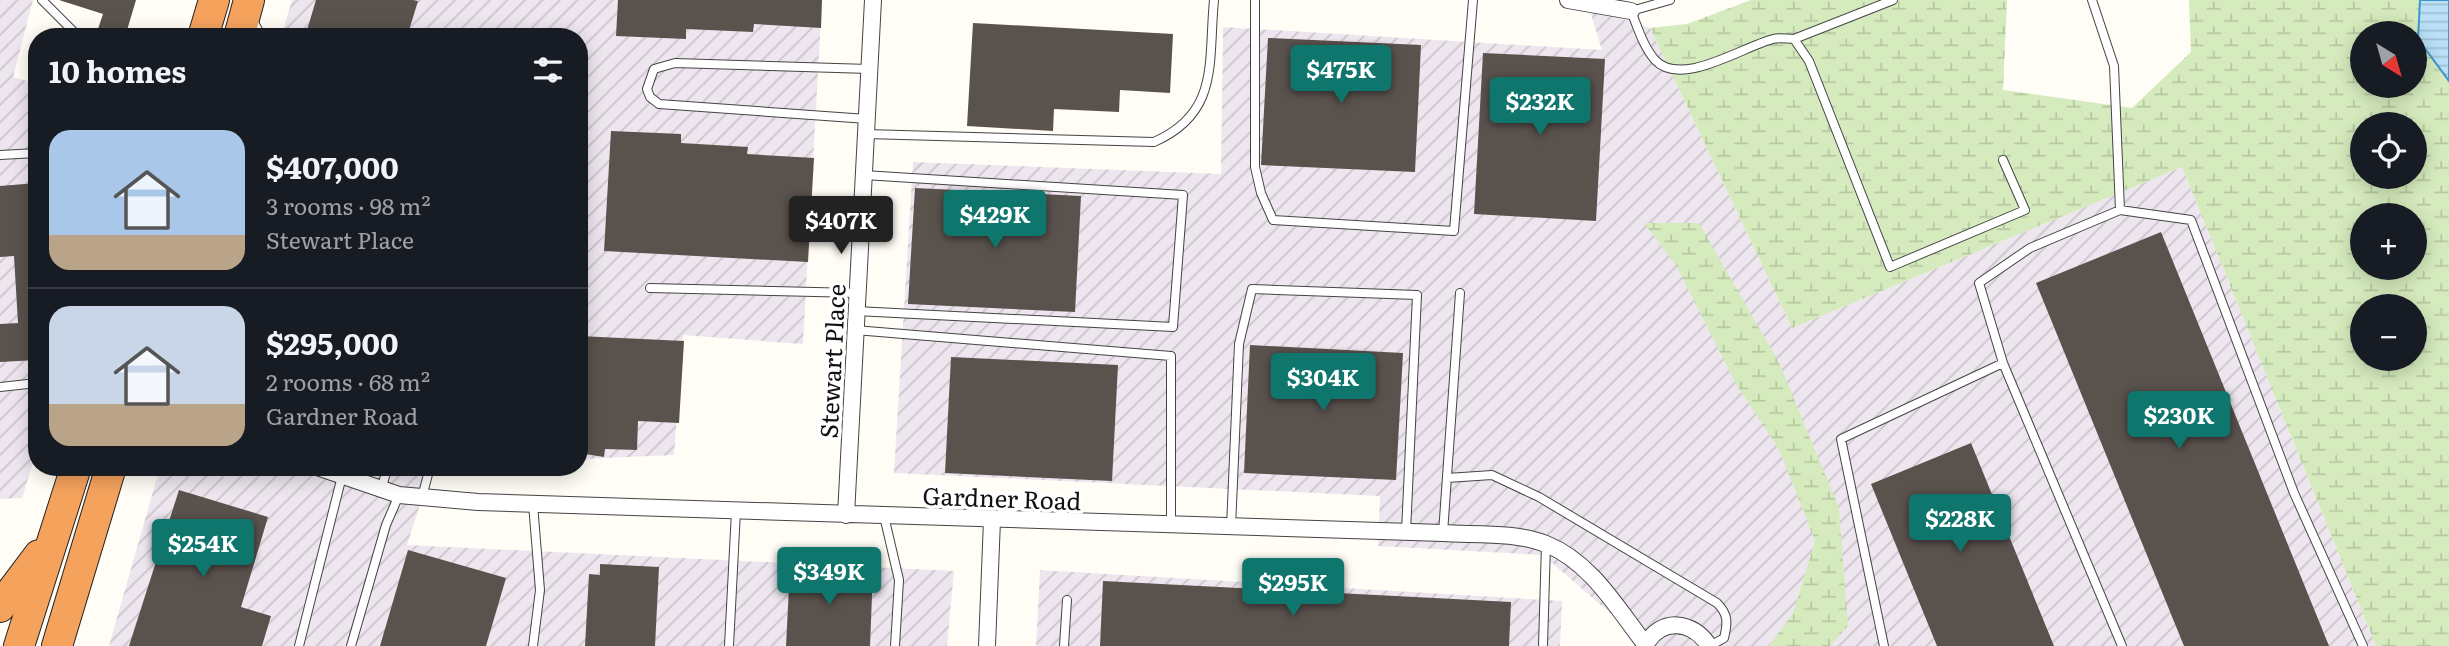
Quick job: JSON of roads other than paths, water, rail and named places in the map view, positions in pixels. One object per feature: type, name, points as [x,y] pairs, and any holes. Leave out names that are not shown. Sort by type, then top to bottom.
[{"type":"highway","points":[[206,28],[214,0]]},
{"type":"highway","points":[[241,28],[248,3]]},
{"type":"highway","points":[[0,606],[37,558],[72,476]]},
{"type":"highway","points":[[19,646],[73,476]]},
{"type":"highway","points":[[57,646],[108,476]]},
{"type":"street","name":"Stewart Place","points":[[846,515],[873,0]]},
{"type":"street","points":[[1568,0],[1631,11]]},
{"type":"street","name":"Gardner Road","points":[[342,476],[398,495],[533,504],[1443,533],[1522,539],[1546,544],[1595,579],[1645,645]]},
{"type":"street","points":[[987,646],[992,520]]},
{"type":"street","points":[[1645,645],[1658,629],[1680,624],[1694,629],[1709,646]]},
{"type":"lane","points":[[42,0],[70,28]]},
{"type":"lane","points":[[869,69],[675,63],[654,69],[647,89],[650,97],[659,104],[808,115],[866,127],[1154,142],[1181,127],[1195,114],[1205,97],[1214,0]]},
{"type":"lane","points":[[1255,0],[1255,167],[1261,193],[1273,220],[1454,231],[1473,0]]},
{"type":"lane","points":[[1670,0],[1631,11],[1646,48],[1657,62],[1671,71],[1691,69],[1775,38],[1794,39],[1893,0]]},
{"type":"lane","points":[[2092,0],[2114,66],[2120,210]]},
{"type":"lane","points":[[248,3],[258,28]]},
{"type":"lane","points":[[1794,39],[1809,61],[1890,267],[2025,210],[2003,160]]},
{"type":"lane","points":[[0,155],[28,153]]},
{"type":"lane","points":[[856,311],[1173,327],[1182,195],[864,175]]},
{"type":"lane","points":[[2122,646],[2003,363],[1979,283],[2030,248],[2120,210],[2191,220],[2294,493],[2363,646]]},
{"type":"lane","points":[[650,288],[858,293]]},
{"type":"lane","points":[[1231,527],[1239,344],[1252,289],[1417,295],[1406,532]]},
{"type":"lane","points":[[1443,533],[1461,293]]},
{"type":"lane","points":[[855,331],[1171,356],[1171,525]]},
{"type":"lane","points":[[1884,646],[1841,439],[2003,363]]},
{"type":"lane","points":[[0,387],[28,384]]},
{"type":"lane","points":[[1447,478],[1492,475],[1504,480],[1539,497],[1717,603],[1726,612],[1728,625],[1724,638],[1709,646]]},
{"type":"lane","points":[[299,646],[342,476]]},
{"type":"lane","points":[[382,489],[386,476]]},
{"type":"lane","points":[[422,497],[428,476]]},
{"type":"lane","points":[[351,646],[386,525],[398,495]]},
{"type":"lane","points":[[533,504],[540,590],[533,646]]},
{"type":"lane","points":[[729,646],[736,511]]},
{"type":"lane","points":[[884,516],[899,580],[895,646]]},
{"type":"lane","points":[[1544,646],[1546,544]]},
{"type":"lane","points":[[1064,646],[1067,600]]},
{"type":"water","points":[[2420,0],[2449,0],[2449,81],[2427,51],[2427,21],[2419,21]]}]
